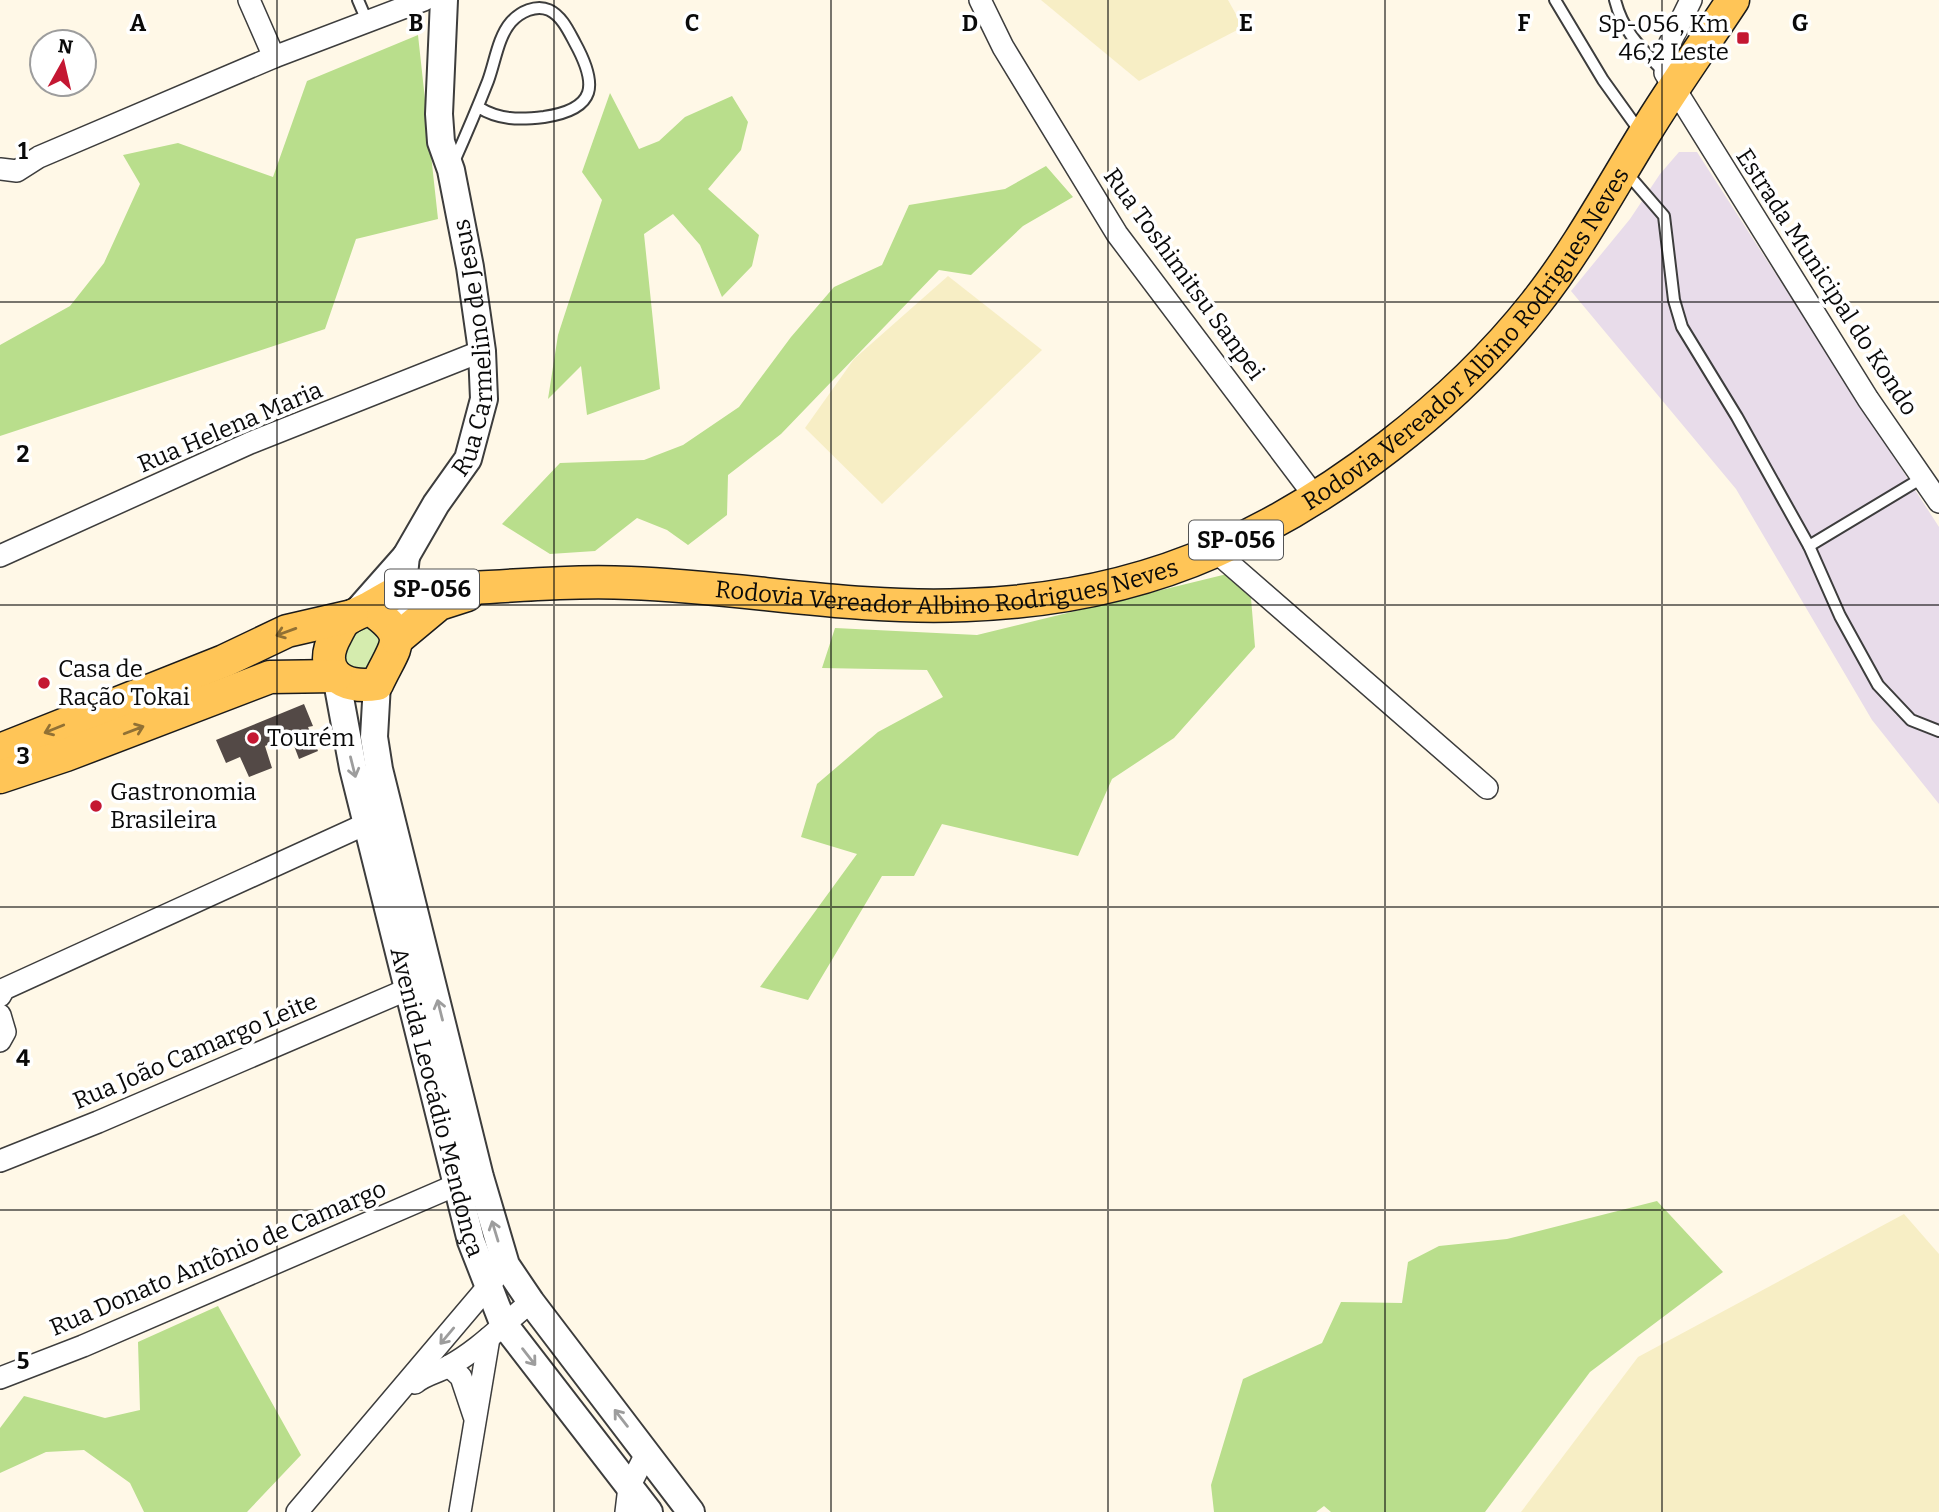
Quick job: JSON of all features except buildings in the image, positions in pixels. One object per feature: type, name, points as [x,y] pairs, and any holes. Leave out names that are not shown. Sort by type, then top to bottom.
[{"type":"main road","name":"Rodovia Vereador Albino Rodrigues Neves","points":[[0,750],[224,661],[287,631],[361,612],[401,591],[630,583],[913,606],[967,606],[1023,602],[1087,592],[1140,578],[1215,551],[1316,498],[1408,432],[1468,377],[1507,336],[1536,303],[1624,170],[1669,81],[1733,0]]},
{"type":"main road","points":[[397,640],[396,632],[389,623],[361,612],[344,621],[328,652],[330,664],[336,676],[348,684],[361,687],[377,684],[397,640],[439,604],[499,586]]},
{"type":"main road","points":[[0,777],[79,750],[270,677],[336,676]]},
{"type":"street","points":[[249,0],[274,57]]},
{"type":"street","name":"Rua Carmelino de Jesus","points":[[361,612],[406,556],[436,503],[468,459],[484,399],[482,351],[470,267],[451,170],[441,142],[439,114],[444,0]]},
{"type":"street","name":"Rua Toshimitsu Sanpei","points":[[980,0],[1003,47],[1117,234],[1316,498]]},
{"type":"street","points":[[1669,81],[1668,47],[1691,0]]},
{"type":"street","points":[[6,174],[39,157],[274,57],[418,1]]},
{"type":"street","name":"Estrada Municipal do Kondo","points":[[1669,81],[1868,399],[1939,502]]},
{"type":"street","name":"Rua Helena Maria","points":[[0,555],[250,443],[482,351]]},
{"type":"street","points":[[1215,551],[1487,788]]},
{"type":"street","name":"Rua Carmelino de Jesus","points":[[397,640],[406,556]]},
{"type":"street","name":"Avenida Leocádio Mendonça","points":[[336,676],[344,724],[368,823],[421,983],[506,1265],[531,1302],[691,1512]]},
{"type":"street","name":"Avenida Leocádio Mendonça","points":[[377,684],[374,737],[379,769],[421,983],[456,1185],[471,1241],[489,1286],[496,1331],[628,1500],[649,1512]]},
{"type":"street","points":[[0,996],[4,989],[368,823]]},
{"type":"street","name":"Rua João Camargo Leite","points":[[0,1161],[98,1122],[421,983]]},
{"type":"street","points":[[0,1015],[5,1032],[0,1041]]},
{"type":"street","name":"Rua Donato Antônio de Camargo","points":[[0,1378],[83,1346],[456,1185]]},
{"type":"street","points":[[297,1512],[506,1265]]},
{"type":"street","points":[[397,1397],[424,1375],[449,1366],[531,1302]]},
{"type":"street","points":[[460,1512],[475,1418],[496,1331]]},
{"type":"street","points":[[449,1366],[461,1377],[475,1418]]},
{"type":"street","points":[[628,1500],[647,1452]]},
{"type":"lane","points":[[358,0],[367,22]]},
{"type":"lane","points":[[1555,0],[1603,80],[1643,136]]},
{"type":"lane","points":[[1615,0],[1626,32],[1669,81]]},
{"type":"lane","points":[[451,170],[478,107],[503,36],[511,22],[525,11],[534,8],[549,10],[565,24],[583,58],[591,84],[589,95],[577,105],[552,115],[522,120],[504,118],[478,107]]},
{"type":"lane","points":[[1624,170],[1664,216],[1674,300],[1682,327],[1737,417],[1809,546],[1840,616],[1878,685],[1911,720],[1939,731]]},
{"type":"lane","points":[[1809,546],[1922,478]]},
{"type":"shaded area","points":[[1041,0],[1228,0],[1243,27],[1139,81]]},
{"type":"shaded area","points":[[1679,152],[1697,152],[1939,527],[1939,804],[1872,720],[1736,489],[1571,291],[1630,219],[1660,174]]},
{"type":"shaded area","points":[[948,276],[1042,350],[882,504],[805,428],[854,359]]},
{"type":"shaded area","points":[[1904,1214],[1939,1254],[1939,1512],[1521,1512],[1638,1357]]},
{"type":"green space","points":[[418,35],[438,219],[356,239],[325,329],[0,436],[0,345],[70,306],[104,263],[140,184],[123,155],[178,143],[273,177],[307,81]]},
{"type":"green space","points":[[610,93],[639,149],[659,141],[685,117],[732,96],[748,122],[741,150],[708,189],[759,235],[752,266],[722,297],[700,245],[673,214],[644,234],[660,389],[587,415],[581,366],[548,399],[558,335],[602,200],[582,172]]},
{"type":"green space","points":[[1046,166],[1073,197],[1023,226],[971,275],[939,270],[781,434],[728,475],[727,515],[688,545],[667,530],[637,518],[595,551],[550,554],[502,524],[560,463],[644,460],[683,445],[739,407],[791,337],[834,287],[882,265],[909,205],[1005,189]]},
{"type":"green space","points":[[1227,574],[1251,598],[1255,647],[1174,738],[1112,779],[1078,856],[942,824],[914,876],[882,876],[808,1000],[760,987],[857,854],[801,837],[817,784],[878,732],[943,697],[927,670],[822,668],[835,628],[977,635]]},
{"type":"green space","points":[[373,624],[384,643],[365,671],[349,673],[340,648],[346,635]]},
{"type":"green space","points":[[1657,1201],[1723,1272],[1590,1372],[1485,1512],[1331,1512],[1324,1506],[1316,1512],[1214,1512],[1211,1485],[1243,1379],[1322,1343],[1341,1302],[1402,1303],[1408,1262],[1439,1246],[1507,1239]]},
{"type":"green space","points":[[218,1306],[301,1455],[247,1512],[144,1512],[130,1483],[84,1450],[46,1452],[0,1473],[0,1428],[24,1396],[105,1418],[140,1410],[138,1342]]},
{"type":"place","name":"Sp-056, Km 46,2 Leste","points":[[1743,38]]},
{"type":"place","name":"Casa de Ração Tokai","points":[[44,683]]},
{"type":"place","name":"Tourém","points":[[253,738]]},
{"type":"place","name":"Gastronomia Brasileira","points":[[96,806]]}]
